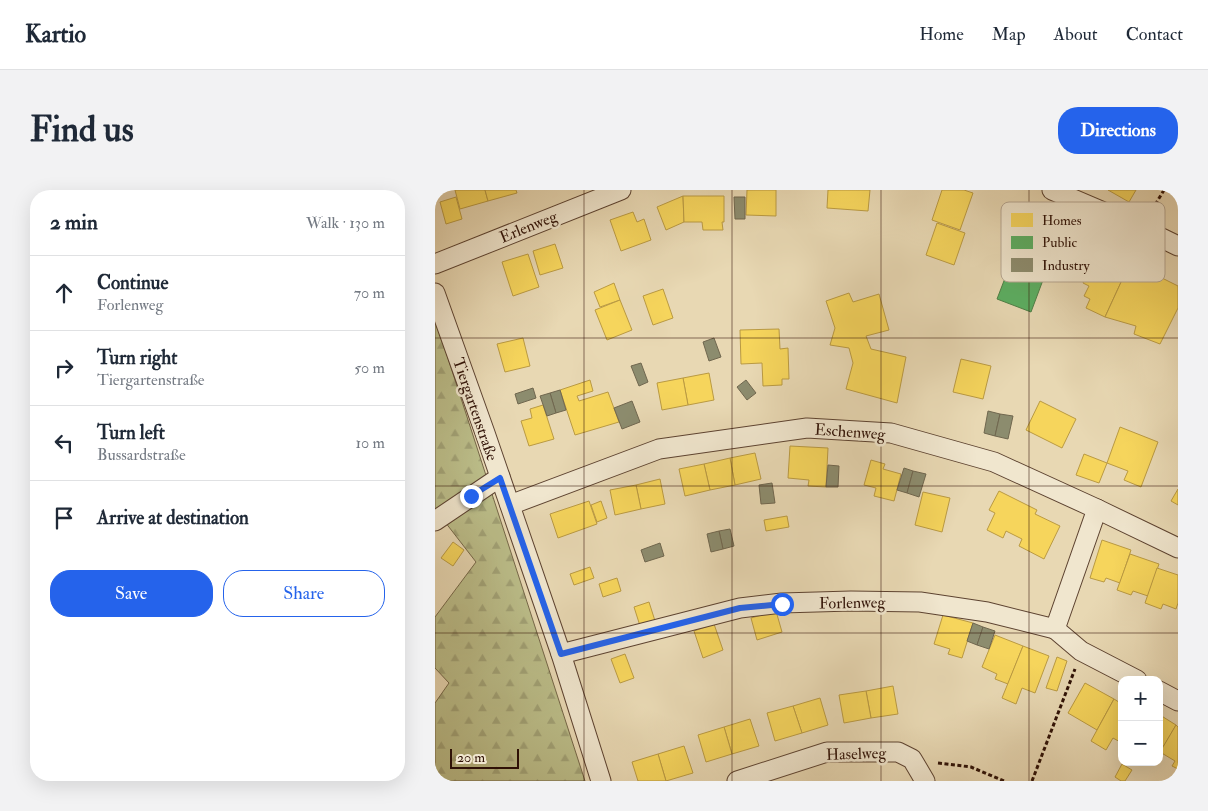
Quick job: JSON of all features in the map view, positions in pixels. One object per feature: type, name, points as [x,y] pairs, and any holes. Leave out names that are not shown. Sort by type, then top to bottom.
[{"type":"street","name":"Erlenweg","points":[[435,264],[621,190]]},
{"type":"street","points":[[1052,190],[1080,202]]},
{"type":"street","points":[[1165,240],[1178,246]]},
{"type":"street","name":"Tiergartenstraße","points":[[435,293],[561,654],[601,781]]},
{"type":"street","name":"Eschenweg","points":[[510,505],[659,449],[807,428],[891,433],[993,462],[1178,548]]},
{"type":"street","points":[[435,521],[500,478]]},
{"type":"street","points":[[1055,629],[1097,509]]},
{"type":"street","name":"Forlenweg","points":[[561,654],[740,608],[792,603],[851,601],[920,602],[987,612],[1055,629],[1081,651],[1129,676]]},
{"type":"street","points":[[1163,693],[1178,701]]},
{"type":"street","name":"Haselweg","points":[[737,781],[827,752],[898,752],[912,759]]},
{"type":"street","points":[[912,759],[925,781]]},
{"type":"path","points":[[1157,202],[1164,190]]},
{"type":"path","points":[[1033,781],[1081,651]]},
{"type":"path","points":[[912,759],[971,767],[1004,781]]},
{"type":"green space","points":[[435,318],[585,781],[435,781],[435,703],[449,683],[435,668],[435,617],[476,562],[435,509]]},
{"type":"building: Homes","points":[[455,190],[485,190],[488,201],[460,209]]},
{"type":"building: Homes","points":[[485,190],[516,190],[517,193],[488,201]]},
{"type":"building: Homes","points":[[747,190],[776,190],[776,216],[746,215]]},
{"type":"building: Homes","points":[[828,190],[870,190],[868,211],[827,208]]},
{"type":"building: Homes","points":[[942,190],[964,190],[973,193],[960,230],[932,220]]},
{"type":"building: Homes","points":[[1108,190],[1136,190],[1129,202]]},
{"type":"building: Homes","points":[[683,196],[684,222],[666,230],[657,207]]},
{"type":"building: Homes","points":[[683,196],[724,196],[723,230],[703,230],[702,222],[684,222]]},
{"type":"building: Homes","points":[[456,197],[462,219],[446,224],[440,202]]},
{"type":"building: Homes","points":[[633,212],[637,222],[644,219],[651,240],[621,251],[610,220]]},
{"type":"building: Homes","points":[[937,223],[965,233],[954,265],[926,255]]},
{"type":"building: Homes","points":[[555,244],[563,268],[540,275],[533,251]]},
{"type":"building: Homes","points":[[528,254],[539,287],[513,296],[502,262]]},
{"type":"building: Homes","points":[[1165,280],[1178,286],[1178,308],[1160,344],[1134,334],[1136,326],[1105,317],[1121,282],[1165,282]]},
{"type":"building: Homes","points":[[1121,282],[1105,317],[1086,308],[1090,299],[1084,296],[1089,286],[1083,283]]},
{"type":"building: Homes","points":[[614,283],[620,300],[600,307],[594,292]]},
{"type":"building: Homes","points":[[663,289],[673,318],[653,325],[643,296]]},
{"type":"building: Homes","points":[[849,293],[853,302],[879,294],[889,330],[866,336],[871,349],[906,357],[897,403],[846,389],[853,363],[849,348],[830,345],[835,328],[826,301]]},
{"type":"building: Homes","points":[[620,300],[632,330],[607,340],[595,310]]},
{"type":"building: Homes","points":[[779,329],[780,349],[788,348],[789,379],[782,379],[782,385],[763,386],[762,363],[741,364],[740,330]]},
{"type":"building: Homes","points":[[523,338],[530,366],[505,372],[497,344]]},
{"type":"building: Homes","points":[[961,359],[991,366],[983,399],[953,392]]},
{"type":"building: Homes","points":[[709,373],[714,400],[688,405],[683,378]]},
{"type":"building: Homes","points":[[683,378],[688,405],[662,410],[657,383]]},
{"type":"building: Homes","points":[[590,380],[593,391],[577,396],[579,401],[608,392],[619,422],[575,435],[560,390]]},
{"type":"building: Homes","points":[[1040,401],[1076,419],[1062,448],[1026,430]]},
{"type":"building: Homes","points":[[543,405],[554,439],[529,446],[521,421],[532,418],[530,409]]},
{"type":"building: Homes","points":[[1120,427],[1158,442],[1141,487],[1124,480],[1128,471],[1107,463]]},
{"type":"building: Homes","points":[[790,446],[828,448],[826,487],[808,486],[809,480],[788,478]]},
{"type":"building: Homes","points":[[755,453],[761,479],[735,485],[730,458]]},
{"type":"building: Homes","points":[[1084,454],[1107,463],[1099,483],[1076,475]]},
{"type":"building: Homes","points":[[730,458],[735,485],[710,490],[704,464]]},
{"type":"building: Homes","points":[[871,460],[885,464],[883,469],[901,474],[894,501],[874,496],[876,488],[864,485]]},
{"type":"building: Homes","points":[[704,464],[710,490],[685,496],[679,469]]},
{"type":"building: Homes","points":[[660,479],[665,504],[641,509],[636,485]]},
{"type":"building: Homes","points":[[636,485],[641,509],[615,515],[610,490]]},
{"type":"building: Homes","points":[[1178,489],[1178,505],[1171,501]]},
{"type":"building: Homes","points":[[999,491],[1037,510],[1035,514],[1060,526],[1044,559],[1019,546],[1022,539],[1006,531],[1003,538],[987,530],[995,513],[989,510]]},
{"type":"building: Homes","points":[[923,492],[950,498],[942,532],[915,525]]},
{"type":"building: Homes","points":[[589,501],[597,524],[558,538],[550,514]]},
{"type":"building: Homes","points":[[601,501],[607,518],[597,522],[591,505]]},
{"type":"building: Homes","points":[[787,516],[789,527],[766,531],[764,520]]},
{"type":"building: Homes","points":[[1102,540],[1131,550],[1120,583],[1106,578],[1104,582],[1090,578]]},
{"type":"building: Homes","points":[[453,542],[464,550],[453,566],[441,558]]},
{"type":"building: Homes","points":[[1130,554],[1159,564],[1148,596],[1133,591],[1131,595],[1117,590]]},
{"type":"building: Homes","points":[[590,567],[594,578],[574,585],[570,574]]},
{"type":"building: Homes","points":[[1157,568],[1178,575],[1178,603],[1176,609],[1163,604],[1161,609],[1145,603]]},
{"type":"building: Homes","points":[[617,578],[621,591],[603,597],[599,584]]},
{"type":"building: Homes","points":[[649,602],[656,624],[641,629],[634,607]]},
{"type":"building: Homes","points":[[776,611],[782,632],[757,640],[751,618]]},
{"type":"building: Homes","points":[[943,615],[973,623],[962,658],[948,654],[950,649],[934,644]]},
{"type":"building: Homes","points":[[714,624],[723,650],[703,658],[694,631]]},
{"type":"building: Homes","points":[[995,635],[1023,646],[1008,684],[995,679],[997,674],[982,667]]},
{"type":"building: Homes","points":[[1023,646],[1049,656],[1035,693],[1022,688],[1016,704],[1002,698]]},
{"type":"building: Homes","points":[[625,654],[634,678],[620,683],[611,659]]},
{"type":"building: Homes","points":[[1057,657],[1067,661],[1057,691],[1046,688]]},
{"type":"building: Homes","points":[[1085,683],[1114,699],[1097,730],[1068,713]]},
{"type":"building: Homes","points":[[893,686],[898,714],[871,718],[866,691]]},
{"type":"building: Homes","points":[[866,691],[871,718],[844,723],[839,695]]},
{"type":"building: Homes","points":[[820,698],[828,725],[802,733],[793,706]]},
{"type":"building: Homes","points":[[1114,699],[1118,702],[1118,741],[1113,738],[1106,750],[1091,741]]},
{"type":"building: Homes","points":[[793,706],[802,733],[775,741],[767,713]]},
{"type":"building: Homes","points":[[1163,717],[1176,725],[1163,745]]},
{"type":"building: Homes","points":[[750,719],[759,746],[732,754],[724,727]]},
{"type":"building: Homes","points":[[1176,725],[1178,727],[1178,769],[1172,766],[1175,761],[1163,754],[1163,747]]},
{"type":"building: Homes","points":[[724,727],[732,754],[706,762],[698,735]]},
{"type":"building: Homes","points":[[684,746],[693,773],[666,781],[658,754]]},
{"type":"building: Homes","points":[[658,754],[666,781],[638,781],[632,762]]},
{"type":"building: Homes","points":[[1121,766],[1132,770],[1125,781],[1115,777]]},
{"type":"building: Public","points":[[1004,282],[1042,282],[1031,312],[997,299]]},
{"type":"building: Industry","points":[[734,197],[745,197],[745,219],[735,219]]},
{"type":"building: Industry","points":[[714,338],[721,357],[709,361],[703,342]]},
{"type":"building: Industry","points":[[641,363],[648,382],[639,386],[631,366]]},
{"type":"building: Industry","points":[[746,380],[756,393],[747,400],[737,387]]},
{"type":"building: Industry","points":[[533,388],[536,398],[518,404],[515,394]]},
{"type":"building: Industry","points":[[560,390],[566,410],[556,413],[550,393]]},
{"type":"building: Industry","points":[[550,393],[556,413],[547,416],[540,396]]},
{"type":"building: Industry","points":[[632,401],[640,422],[622,429],[614,408]]},
{"type":"building: Industry","points":[[988,411],[1000,414],[995,436],[984,433]]},
{"type":"building: Industry","points":[[1000,414],[1013,416],[1008,439],[995,436]]},
{"type":"building: Industry","points":[[828,465],[839,466],[838,487],[826,487]]},
{"type":"building: Industry","points":[[904,468],[913,471],[907,493],[897,490]]},
{"type":"building: Industry","points":[[913,471],[926,474],[919,497],[907,493]]},
{"type":"building: Industry","points":[[772,483],[775,503],[761,504],[759,485]]},
{"type":"building: Industry","points":[[730,529],[734,546],[723,549],[719,531]]},
{"type":"building: Industry","points":[[719,531],[723,549],[711,552],[707,534]]},
{"type":"building: Industry","points":[[660,543],[664,556],[645,562],[641,550]]},
{"type":"building: Industry","points":[[973,623],[983,627],[977,645],[967,641]]},
{"type":"building: Industry","points":[[983,627],[995,631],[989,649],[977,645]]},
{"type":"route","points":[[471,496],[500,478],[561,654],[740,608],[782,604]]}]
